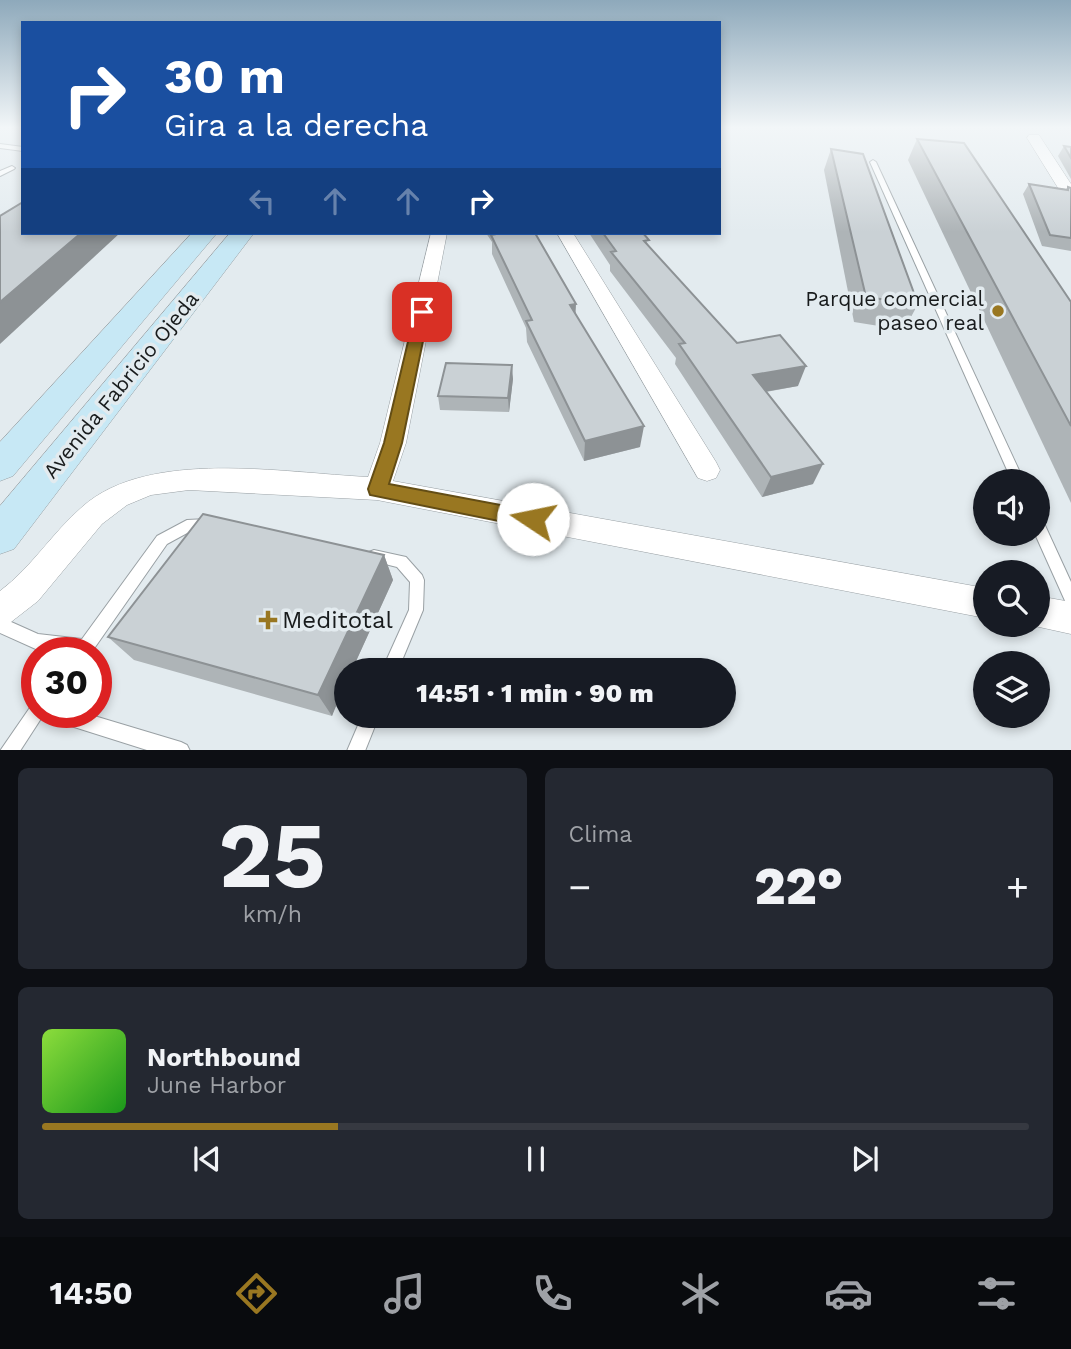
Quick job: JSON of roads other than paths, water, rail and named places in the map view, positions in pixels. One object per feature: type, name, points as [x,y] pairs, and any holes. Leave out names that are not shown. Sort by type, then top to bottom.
[{"type":"street","points":[[1049,162],[1071,197]]},
{"type":"street","name":"Avenida Fabricio Ojeda","points":[[0,466],[203,235]]},
{"type":"street","name":"Avenida Fabricio Ojeda","points":[[0,536],[240,235]]},
{"type":"street","points":[[377,489],[393,443],[439,235]]},
{"type":"street","points":[[566,235],[707,470]]},
{"type":"street","points":[[0,611],[27,590],[92,515],[117,497],[148,484],[189,479],[377,489],[973,601]]},
{"type":"street","points":[[1050,614],[1071,618]]},
{"type":"lane","points":[[873,162],[1013,469]]},
{"type":"lane","points":[[0,174],[12,168]]},
{"type":"lane","points":[[92,637],[162,540],[187,526],[220,527]]},
{"type":"lane","points":[[1047,546],[1071,598]]},
{"type":"lane","points":[[362,554],[401,562],[417,580],[416,610],[395,658]]},
{"type":"lane","points":[[0,625],[27,637]]},
{"type":"lane","points":[[10,750],[26,728]]},
{"type":"lane","points":[[105,728],[178,750]]},
{"type":"lane","points":[[356,750],[366,728]]},
{"type":"place","name":"Parque comercial paseo real","points":[[998,311]]},
{"type":"place","name":"Meditotal","points":[[268,620]]}]
